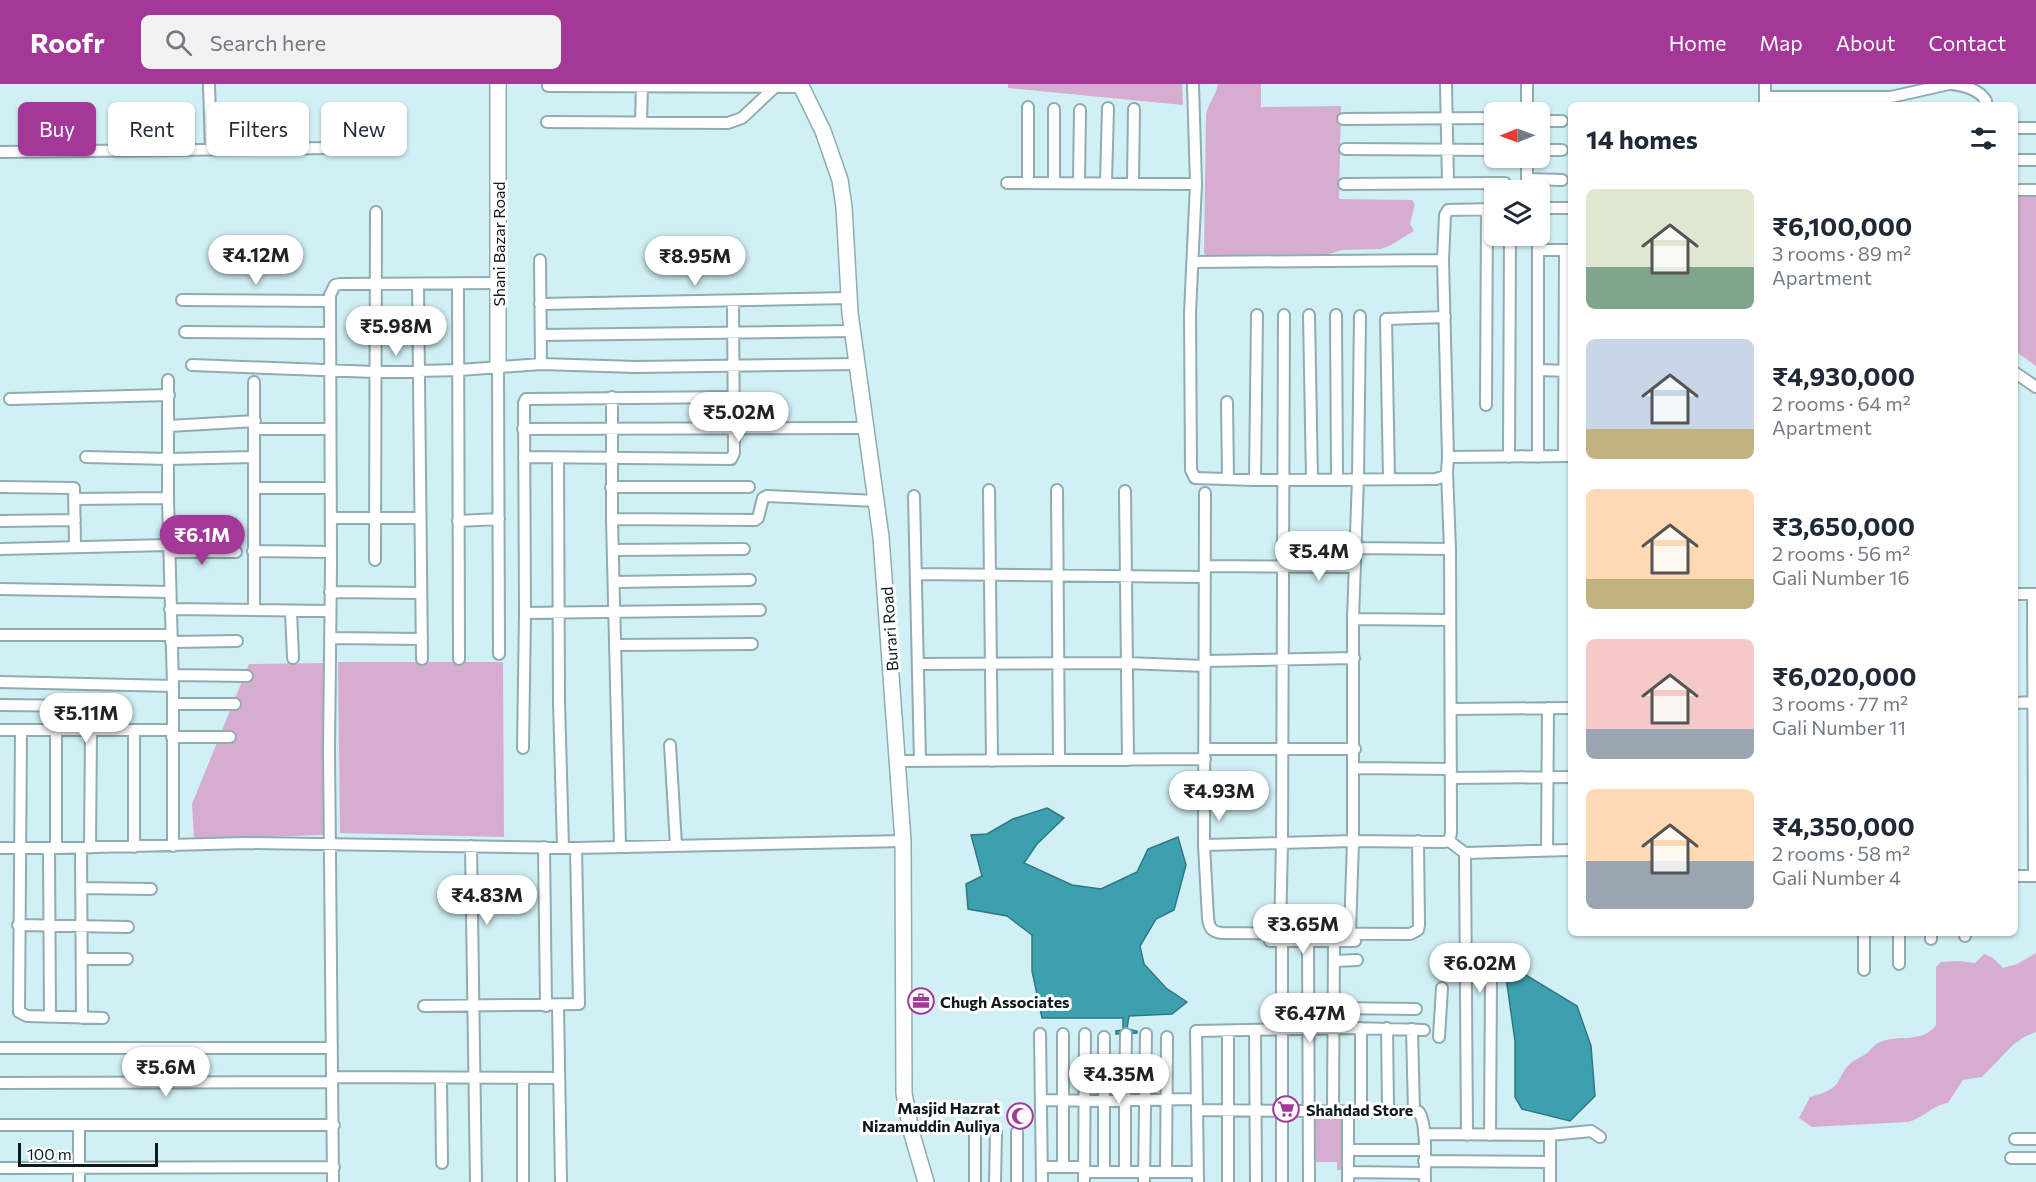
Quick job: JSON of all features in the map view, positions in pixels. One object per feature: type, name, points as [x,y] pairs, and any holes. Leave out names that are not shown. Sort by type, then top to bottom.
[{"type":"main road","name":"Shani Bazar Road","points":[[498,84],[498,367]]},
{"type":"main road","name":"Burari Road","points":[[800,86],[823,131],[840,180],[844,207],[849,298],[877,501],[886,588],[898,761],[903,841],[903,1076],[909,1123],[926,1182]]},
{"type":"street","points":[[209,84],[210,102]]},
{"type":"street","points":[[1193,84],[1196,184],[1190,313],[1191,470],[1195,478],[1255,480],[1389,477],[1436,479],[1445,476],[1447,472]]},
{"type":"street","points":[[1446,84],[1448,183]]},
{"type":"street","points":[[1527,84],[1527,102]]},
{"type":"street","points":[[1765,84],[1765,101],[1891,97],[1950,84],[1974,90],[1982,94],[1986,101]]},
{"type":"street","points":[[641,123],[642,85]]},
{"type":"street","points":[[548,86],[800,86]]},
{"type":"street","points":[[547,122],[728,123],[742,118],[775,87]]},
{"type":"street","points":[[1028,107],[1028,183]]},
{"type":"street","points":[[1106,182],[1108,108]]},
{"type":"street","points":[[1054,109],[1054,183]]},
{"type":"street","points":[[1133,183],[1134,109]]},
{"type":"street","points":[[1080,110],[1080,182]]},
{"type":"street","points":[[1343,119],[1484,118]]},
{"type":"street","points":[[1550,121],[1562,121]]},
{"type":"street","points":[[2018,128],[2036,128]]},
{"type":"street","points":[[1345,149],[1484,150]]},
{"type":"street","points":[[0,152],[207,150]]},
{"type":"street","points":[[1550,150],[1563,150]]},
{"type":"street","points":[[2018,159],[2036,160]]},
{"type":"street","points":[[1527,168],[1527,179],[1562,180]]},
{"type":"street","points":[[1008,183],[1196,184]]},
{"type":"street","points":[[1344,184],[1484,183]]},
{"type":"street","points":[[2019,190],[2036,190]]},
{"type":"street","points":[[1550,208],[1568,208]]},
{"type":"street","points":[[1449,841],[1451,833],[1450,549],[1444,222],[1448,210],[1484,209]]},
{"type":"street","points":[[375,560],[376,212]]},
{"type":"street","points":[[1486,405],[1489,246]]},
{"type":"street","points":[[1509,457],[1510,246]]},
{"type":"street","points":[[1538,246],[1538,457]]},
{"type":"street","points":[[1448,458],[1567,456],[1568,250],[1538,250]]},
{"type":"street","points":[[540,260],[541,364]]},
{"type":"street","points":[[1193,262],[1443,260]]},
{"type":"street","points":[[458,284],[459,659]]},
{"type":"street","points":[[333,1182],[330,844],[330,301],[332,289],[335,285],[497,284]]},
{"type":"street","points":[[418,285],[422,658]]},
{"type":"street","points":[[540,304],[849,298]]},
{"type":"street","points":[[182,300],[330,301]]},
{"type":"street","points":[[524,458],[731,459],[734,453],[733,301]]},
{"type":"street","points":[[1255,480],[1257,315]]},
{"type":"street","points":[[1282,1182],[1282,1031],[1277,938],[1282,842],[1284,315]]},
{"type":"street","points":[[1309,315],[1312,479]]},
{"type":"street","points":[[1336,315],[1337,478]]},
{"type":"street","points":[[1353,936],[1355,749],[1353,619],[1358,478],[1359,316]]},
{"type":"street","points":[[1389,477],[1386,319],[1445,316]]},
{"type":"street","points":[[541,335],[853,331]]},
{"type":"street","points":[[185,332],[330,333]]},
{"type":"street","points":[[192,365],[375,372],[460,370],[541,364],[734,367],[858,364]]},
{"type":"street","points":[[498,367],[499,654]]},
{"type":"street","points":[[1538,370],[1567,371]]},
{"type":"street","points":[[2018,375],[2036,387]]},
{"type":"street","points":[[168,380],[173,846]]},
{"type":"street","points":[[254,382],[254,610]]},
{"type":"street","points":[[10,399],[169,396]]},
{"type":"street","points":[[612,397],[611,487],[620,846]]},
{"type":"street","points":[[523,748],[525,613],[523,408],[526,399],[734,398]]},
{"type":"street","points":[[1227,402],[1228,479]]},
{"type":"street","points":[[169,426],[255,425],[330,429]]},
{"type":"street","points":[[523,429],[867,428]]},
{"type":"street","points":[[86,457],[169,459],[254,457]]},
{"type":"street","points":[[558,458],[559,700],[563,847]]},
{"type":"street","points":[[0,487],[72,487],[75,490],[75,548]]},
{"type":"street","points":[[611,487],[749,487]]},
{"type":"street","points":[[254,488],[330,488]]},
{"type":"street","points":[[988,490],[992,761]]},
{"type":"street","points":[[1057,490],[1059,760]]},
{"type":"street","points":[[1125,490],[1128,760]]},
{"type":"street","points":[[1205,492],[1204,845],[1209,926],[1212,931],[1221,933],[1308,941],[1334,941],[1353,936]]},
{"type":"street","points":[[612,519],[755,520],[758,518],[763,498],[767,496],[877,501]]},
{"type":"street","points":[[914,496],[920,761]]},
{"type":"street","points":[[75,499],[168,498]]},
{"type":"street","points":[[331,518],[420,518]]},
{"type":"street","points":[[458,521],[499,519]]},
{"type":"street","points":[[0,521],[75,520]]},
{"type":"street","points":[[0,549],[169,548],[236,552]]},
{"type":"street","points":[[1356,548],[1450,549]]},
{"type":"street","points":[[613,550],[744,549]]},
{"type":"street","points":[[253,551],[331,552]]},
{"type":"street","points":[[916,574],[1126,575],[1355,567]]},
{"type":"street","points":[[614,582],[750,580]]},
{"type":"street","points":[[0,589],[170,592]]},
{"type":"street","points":[[330,592],[421,593]]},
{"type":"street","points":[[2018,594],[2035,594],[2035,876],[2018,876]]},
{"type":"street","points":[[170,609],[330,611]]},
{"type":"street","points":[[525,613],[760,610]]},
{"type":"street","points":[[291,611],[292,658]]},
{"type":"street","points":[[1353,619],[1450,620]]},
{"type":"street","points":[[0,635],[237,641]]},
{"type":"street","points":[[330,638],[422,639]]},
{"type":"street","points":[[616,645],[752,644]]},
{"type":"street","points":[[918,664],[1205,664],[1354,658]]},
{"type":"street","points":[[0,682],[173,680],[247,676]]},
{"type":"street","points":[[2018,703],[2035,702]]},
{"type":"street","points":[[172,704],[236,704]]},
{"type":"street","points":[[0,705],[84,706]]},
{"type":"street","points":[[1547,851],[1548,708]]},
{"type":"street","points":[[1451,709],[1568,708]]},
{"type":"street","points":[[0,730],[134,730],[230,737]]},
{"type":"street","points":[[21,730],[19,1012],[27,1016],[103,1018]]},
{"type":"street","points":[[82,1018],[81,888],[86,848],[91,730]]},
{"type":"street","points":[[134,730],[134,847]]},
{"type":"street","points":[[50,1017],[50,926],[56,731]]},
{"type":"street","points":[[670,746],[676,845]]},
{"type":"street","points":[[898,761],[1128,760],[1282,750],[1355,749]]},
{"type":"street","points":[[1354,768],[1568,777]]},
{"type":"street","points":[[0,848],[246,843],[576,848],[903,841]]},
{"type":"street","points":[[1277,938],[1410,934],[1418,930],[1418,841]]},
{"type":"street","points":[[1204,845],[1449,841],[1465,853],[1568,850]]},
{"type":"street","points":[[471,846],[476,1182]]},
{"type":"street","points":[[544,847],[546,1005]]},
{"type":"street","points":[[424,1006],[578,1005],[580,1001],[576,848]]},
{"type":"street","points":[[1465,853],[1467,1135]]},
{"type":"street","points":[[81,888],[151,889]]},
{"type":"street","points":[[18,925],[128,927]]},
{"type":"street","points":[[1864,936],[1864,970]]},
{"type":"street","points":[[1899,936],[1899,964]]},
{"type":"street","points":[[1308,941],[1309,1182]]},
{"type":"street","points":[[1333,1112],[1334,941]]},
{"type":"street","points":[[82,959],[127,959]]},
{"type":"street","points":[[1334,961],[1357,960]]},
{"type":"street","points":[[1490,1135],[1491,977]]},
{"type":"street","points":[[1439,1037],[1442,988]]},
{"type":"street","points":[[558,1005],[561,1182]]},
{"type":"street","points":[[1334,1008],[1416,1009]]},
{"type":"street","points":[[1361,1028],[1361,1108]]},
{"type":"street","points":[[1042,1167],[1063,1167],[1084,1174],[1125,1172],[1144,1177],[1166,1172],[1198,1177],[1196,1031],[1361,1028],[1424,1030]]},
{"type":"street","points":[[1387,1028],[1388,1106]]},
{"type":"street","points":[[1412,1029],[1414,1112]]},
{"type":"street","points":[[1228,1031],[1228,1182]]},
{"type":"street","points":[[1255,1031],[1256,1182]]},
{"type":"street","points":[[1040,1034],[1041,1182]]},
{"type":"street","points":[[1063,1034],[1063,1167]]},
{"type":"street","points":[[1084,1034],[1084,1174]]},
{"type":"street","points":[[1125,1172],[1126,1034]]},
{"type":"street","points":[[1144,1177],[1146,1034]]},
{"type":"street","points":[[1104,1037],[1104,1172]]},
{"type":"street","points":[[1166,1172],[1167,1037]]},
{"type":"street","points":[[0,1048],[332,1048]]},
{"type":"street","points":[[441,1078],[442,1163]]},
{"type":"street","points":[[523,1078],[523,1182]]},
{"type":"street","points":[[0,1083],[559,1078]]},
{"type":"street","points":[[1042,1100],[1167,1100],[1228,1111],[1419,1112],[1422,1116],[1424,1134],[1424,1172]]},
{"type":"street","points":[[1348,1112],[1348,1177],[1550,1162]]},
{"type":"street","points":[[0,1125],[334,1125]]},
{"type":"street","points":[[79,1125],[79,1182]]},
{"type":"street","points":[[975,1131],[975,1182]]},
{"type":"street","points":[[1017,1131],[1017,1182]]},
{"type":"street","points":[[1424,1134],[1550,1135],[1591,1131],[1600,1137]]},
{"type":"street","points":[[995,1182],[996,1132]]},
{"type":"street","points":[[1550,1135],[1550,1182]]},
{"type":"street","points":[[2015,1139],[2036,1139]]},
{"type":"street","points":[[1348,1150],[1424,1150]]},
{"type":"street","points":[[2011,1158],[2036,1158]]},
{"type":"street","points":[[0,1168],[334,1167]]},
{"type":"shaded area","points":[[1008,84],[1182,84],[1183,105],[1008,88]]},
{"type":"shaded area","points":[[1218,84],[1261,84],[1261,107],[1341,106],[1339,199],[1412,200],[1415,204],[1410,224],[1414,231],[1381,249],[1342,250],[1319,257],[1207,256],[1204,253],[1206,115]]},
{"type":"shaded area","points":[[2018,197],[2036,197],[2036,366],[2018,353]]},
{"type":"shaded area","points":[[338,662],[503,662],[504,837],[340,833]]},
{"type":"shaded area","points":[[324,663],[323,835],[194,839],[192,804],[249,664]]},
{"type":"shaded area","points":[[2036,953],[2036,1032],[2013,1045],[1982,1077],[1963,1080],[1948,1103],[1937,1106],[1907,1122],[1812,1127],[1799,1118],[1810,1097],[1832,1088],[1854,1060],[1867,1053],[1876,1044],[1924,1035],[1936,1025],[1936,967],[1941,962],[1975,963],[1984,954],[1993,958],[2003,968],[2017,964]]},
{"type":"shaded area","points":[[1312,1117],[1345,1117],[1345,1170],[1337,1170],[1337,1162],[1311,1162]]},
{"type":"water","points":[[1047,808],[1064,818],[1037,844],[1024,863],[1072,885],[1101,889],[1137,872],[1148,849],[1178,837],[1186,865],[1174,910],[1156,919],[1140,946],[1144,964],[1166,988],[1187,1002],[1172,1014],[1129,1016],[1127,1029],[1137,1031],[1137,1033],[1116,1034],[1116,1031],[1123,1030],[1123,1018],[1042,1018],[1032,971],[1032,935],[1007,916],[968,909],[966,884],[982,876],[971,835],[987,834],[1013,819]]},
{"type":"water","points":[[1521,972],[1577,1006],[1591,1046],[1595,1096],[1570,1121],[1522,1109],[1515,1097],[1515,1041],[1506,977]]},
{"type":"place","name":"Chugh Associates","points":[[921,1001]]},
{"type":"place","name":"Shahdad Store","points":[[1286,1109]]},
{"type":"place","name":"Masjid Hazrat Nizamuddin Auliya","points":[[1020,1116]]}]
